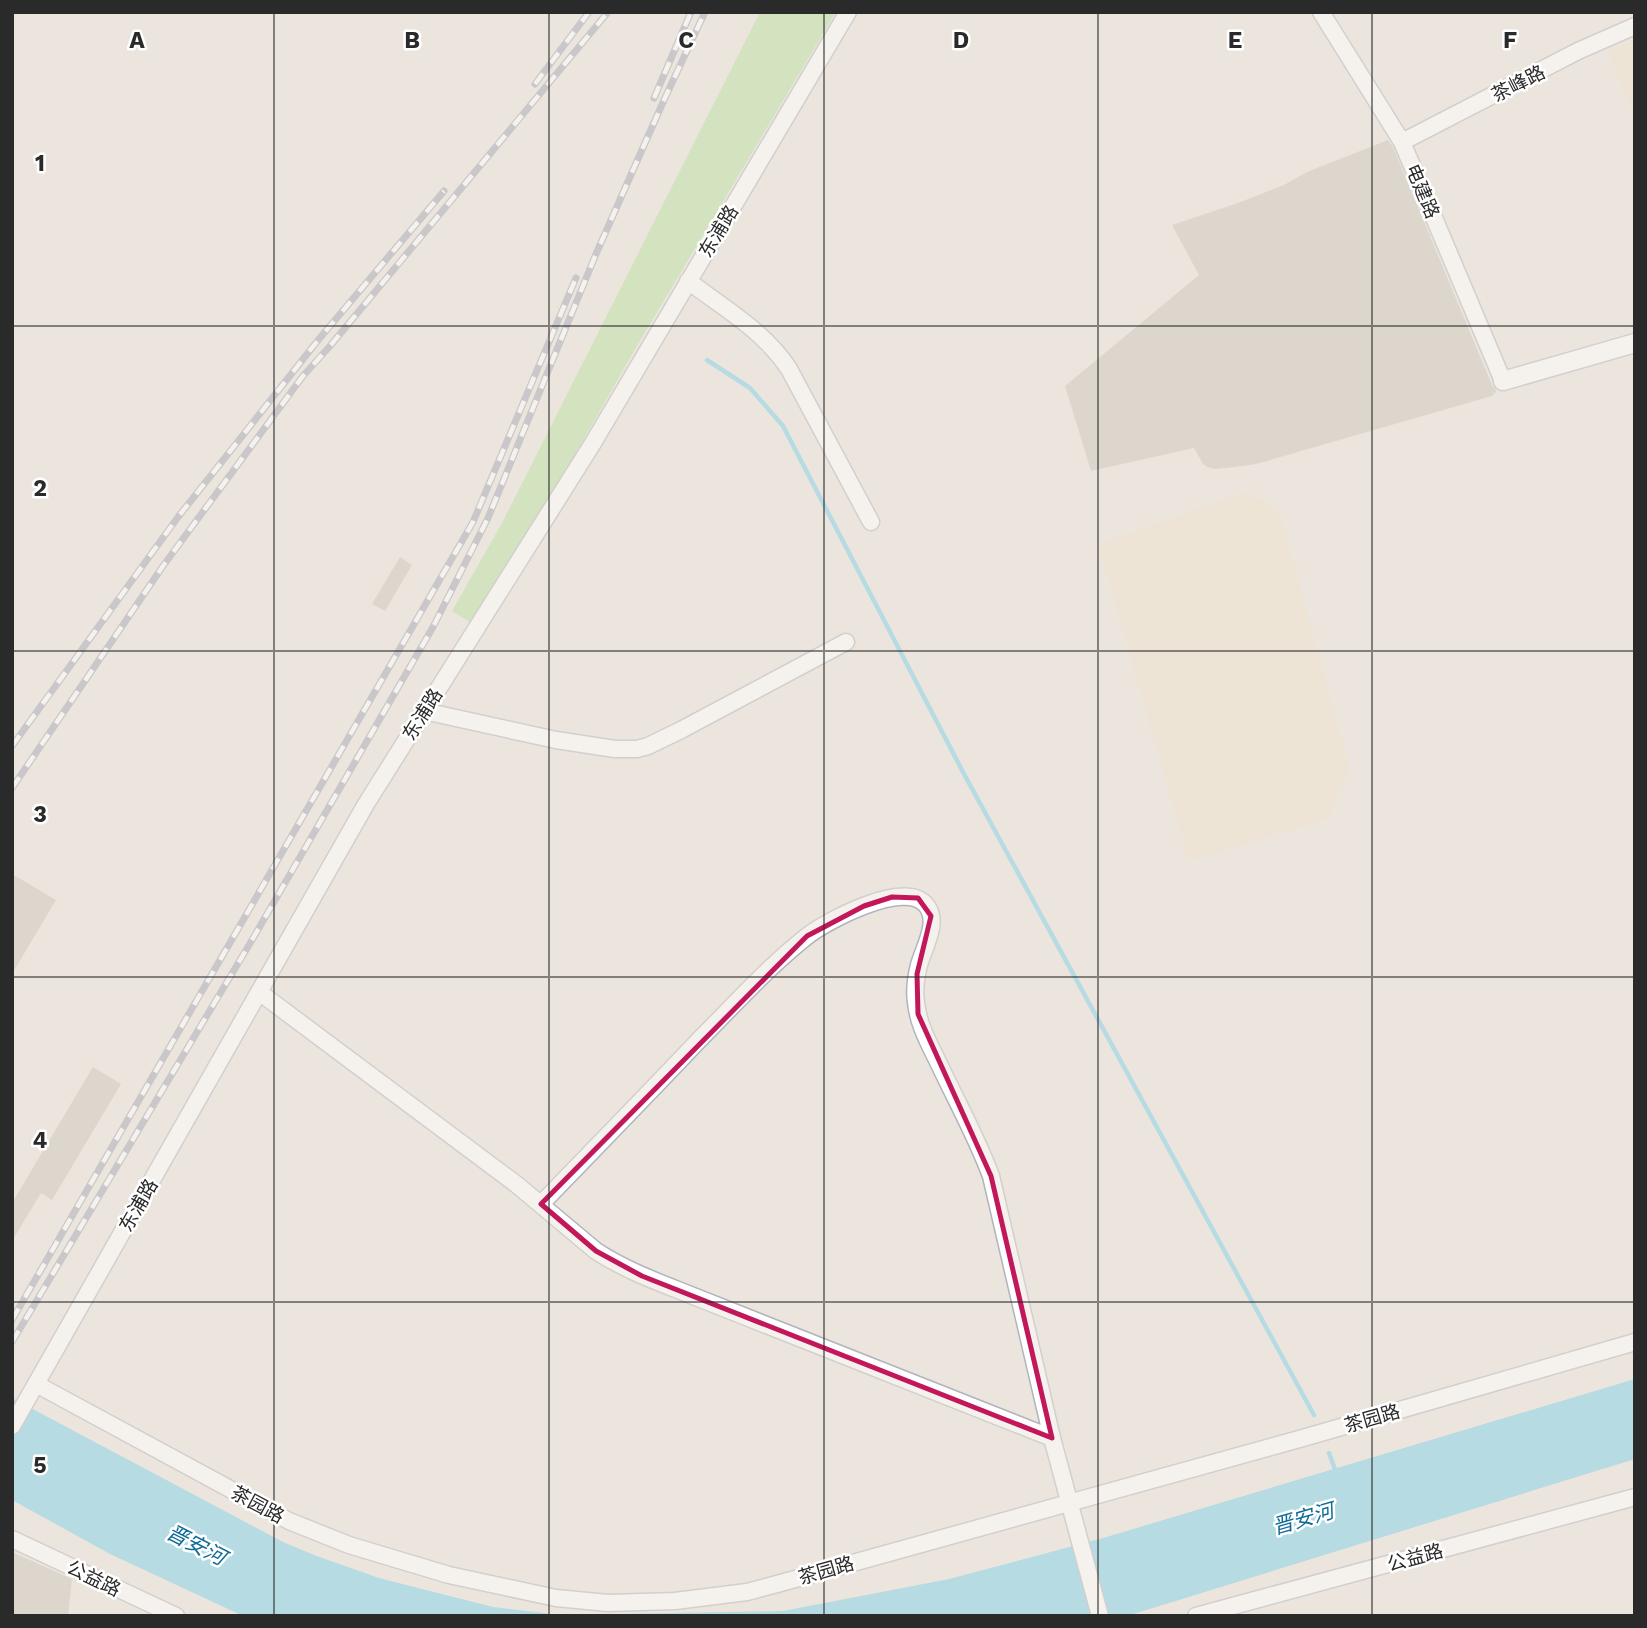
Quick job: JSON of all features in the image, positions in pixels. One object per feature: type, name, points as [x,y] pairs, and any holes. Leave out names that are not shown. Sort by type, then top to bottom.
[{"type":"main road","points":[[1503,381],[1635,343]]},
{"type":"street","name":"东浦路","points":[[12,1426],[361,813],[587,453],[848,12]]},
{"type":"street","name":"电建路","points":[[1321,12],[1402,142],[1503,381]]},
{"type":"street","name":"茶峰路","points":[[1402,142],[1578,51],[1635,26]]},
{"type":"street","points":[[688,281],[757,332],[780,355],[871,522]]},
{"type":"street","points":[[424,711],[556,740],[615,749],[637,749],[681,730],[846,642]]},
{"type":"street","points":[[541,1204],[762,976],[807,936],[864,906],[892,897],[910,896],[923,901],[929,908],[931,927],[915,986],[918,1014],[927,1040],[981,1151],[990,1177],[1052,1438],[1100,1616]]},
{"type":"street","points":[[259,992],[541,1204],[596,1251],[623,1267],[1052,1438]]},
{"type":"street","name":"茶园路","points":[[34,1387],[318,1534],[449,1575],[556,1598],[581,1602],[642,1603],[747,1591],[1303,1438],[1635,1342]]},
{"type":"street","name":"公益路","points":[[1196,1616],[1635,1497]]},
{"type":"street","name":"公益路","points":[[12,1539],[176,1616]]},
{"type":"street","points":[[554,1616],[556,1598]]},
{"type":"highlighted area","points":[[892,897],[918,898],[931,916],[917,974],[918,1014],[991,1176],[1052,1438],[642,1276],[596,1251],[541,1204],[807,936],[864,906]]},
{"type":"shaded area","points":[[1635,41],[1635,120],[1608,50]]},
{"type":"shaded area","points":[[1246,491],[1280,512],[1350,769],[1329,818],[1189,862],[1098,545]]},
{"type":"green space","points":[[760,12],[836,12],[634,351],[548,502],[473,624],[452,611],[502,523]]},
{"type":"water","name":"晋安河","points":[[1635,1379],[1635,1459],[1127,1616],[243,1616],[110,1554],[12,1500],[12,1398],[283,1542],[379,1578],[493,1607],[560,1615],[783,1611],[949,1579],[1103,1538]]},
{"type":"building","points":[[1388,140],[1496,392],[1492,396],[1256,464],[1215,469],[1207,467],[1194,448],[1091,471],[1065,386],[1199,275],[1172,225],[1284,185],[1307,172]]},
{"type":"building","points":[[400,557],[412,565],[385,611],[372,604]]},
{"type":"building","points":[[12,874],[56,900],[12,974]]},
{"type":"building","points":[[93,1067],[121,1084],[52,1200],[41,1193],[12,1241],[12,1203]]},
{"type":"building","points":[[12,1552],[72,1579],[68,1616],[12,1616]]},
{"type":"waterway","points":[[707,360],[750,388],[783,426],[964,774],[1314,1415]]},
{"type":"waterway","points":[[1329,1453],[1336,1472]]},
{"type":"railway","points":[[535,84],[589,12]]},
{"type":"railway","points":[[12,788],[163,566],[303,376],[608,12]]},
{"type":"railway","points":[[654,98],[691,12]]},
{"type":"railway","points":[[12,1342],[252,940],[433,627],[488,518],[596,254],[705,12]]},
{"type":"railway","points":[[12,746],[178,517],[319,339],[444,191]]},
{"type":"railway","points":[[12,1320],[473,522],[576,278]]}]
